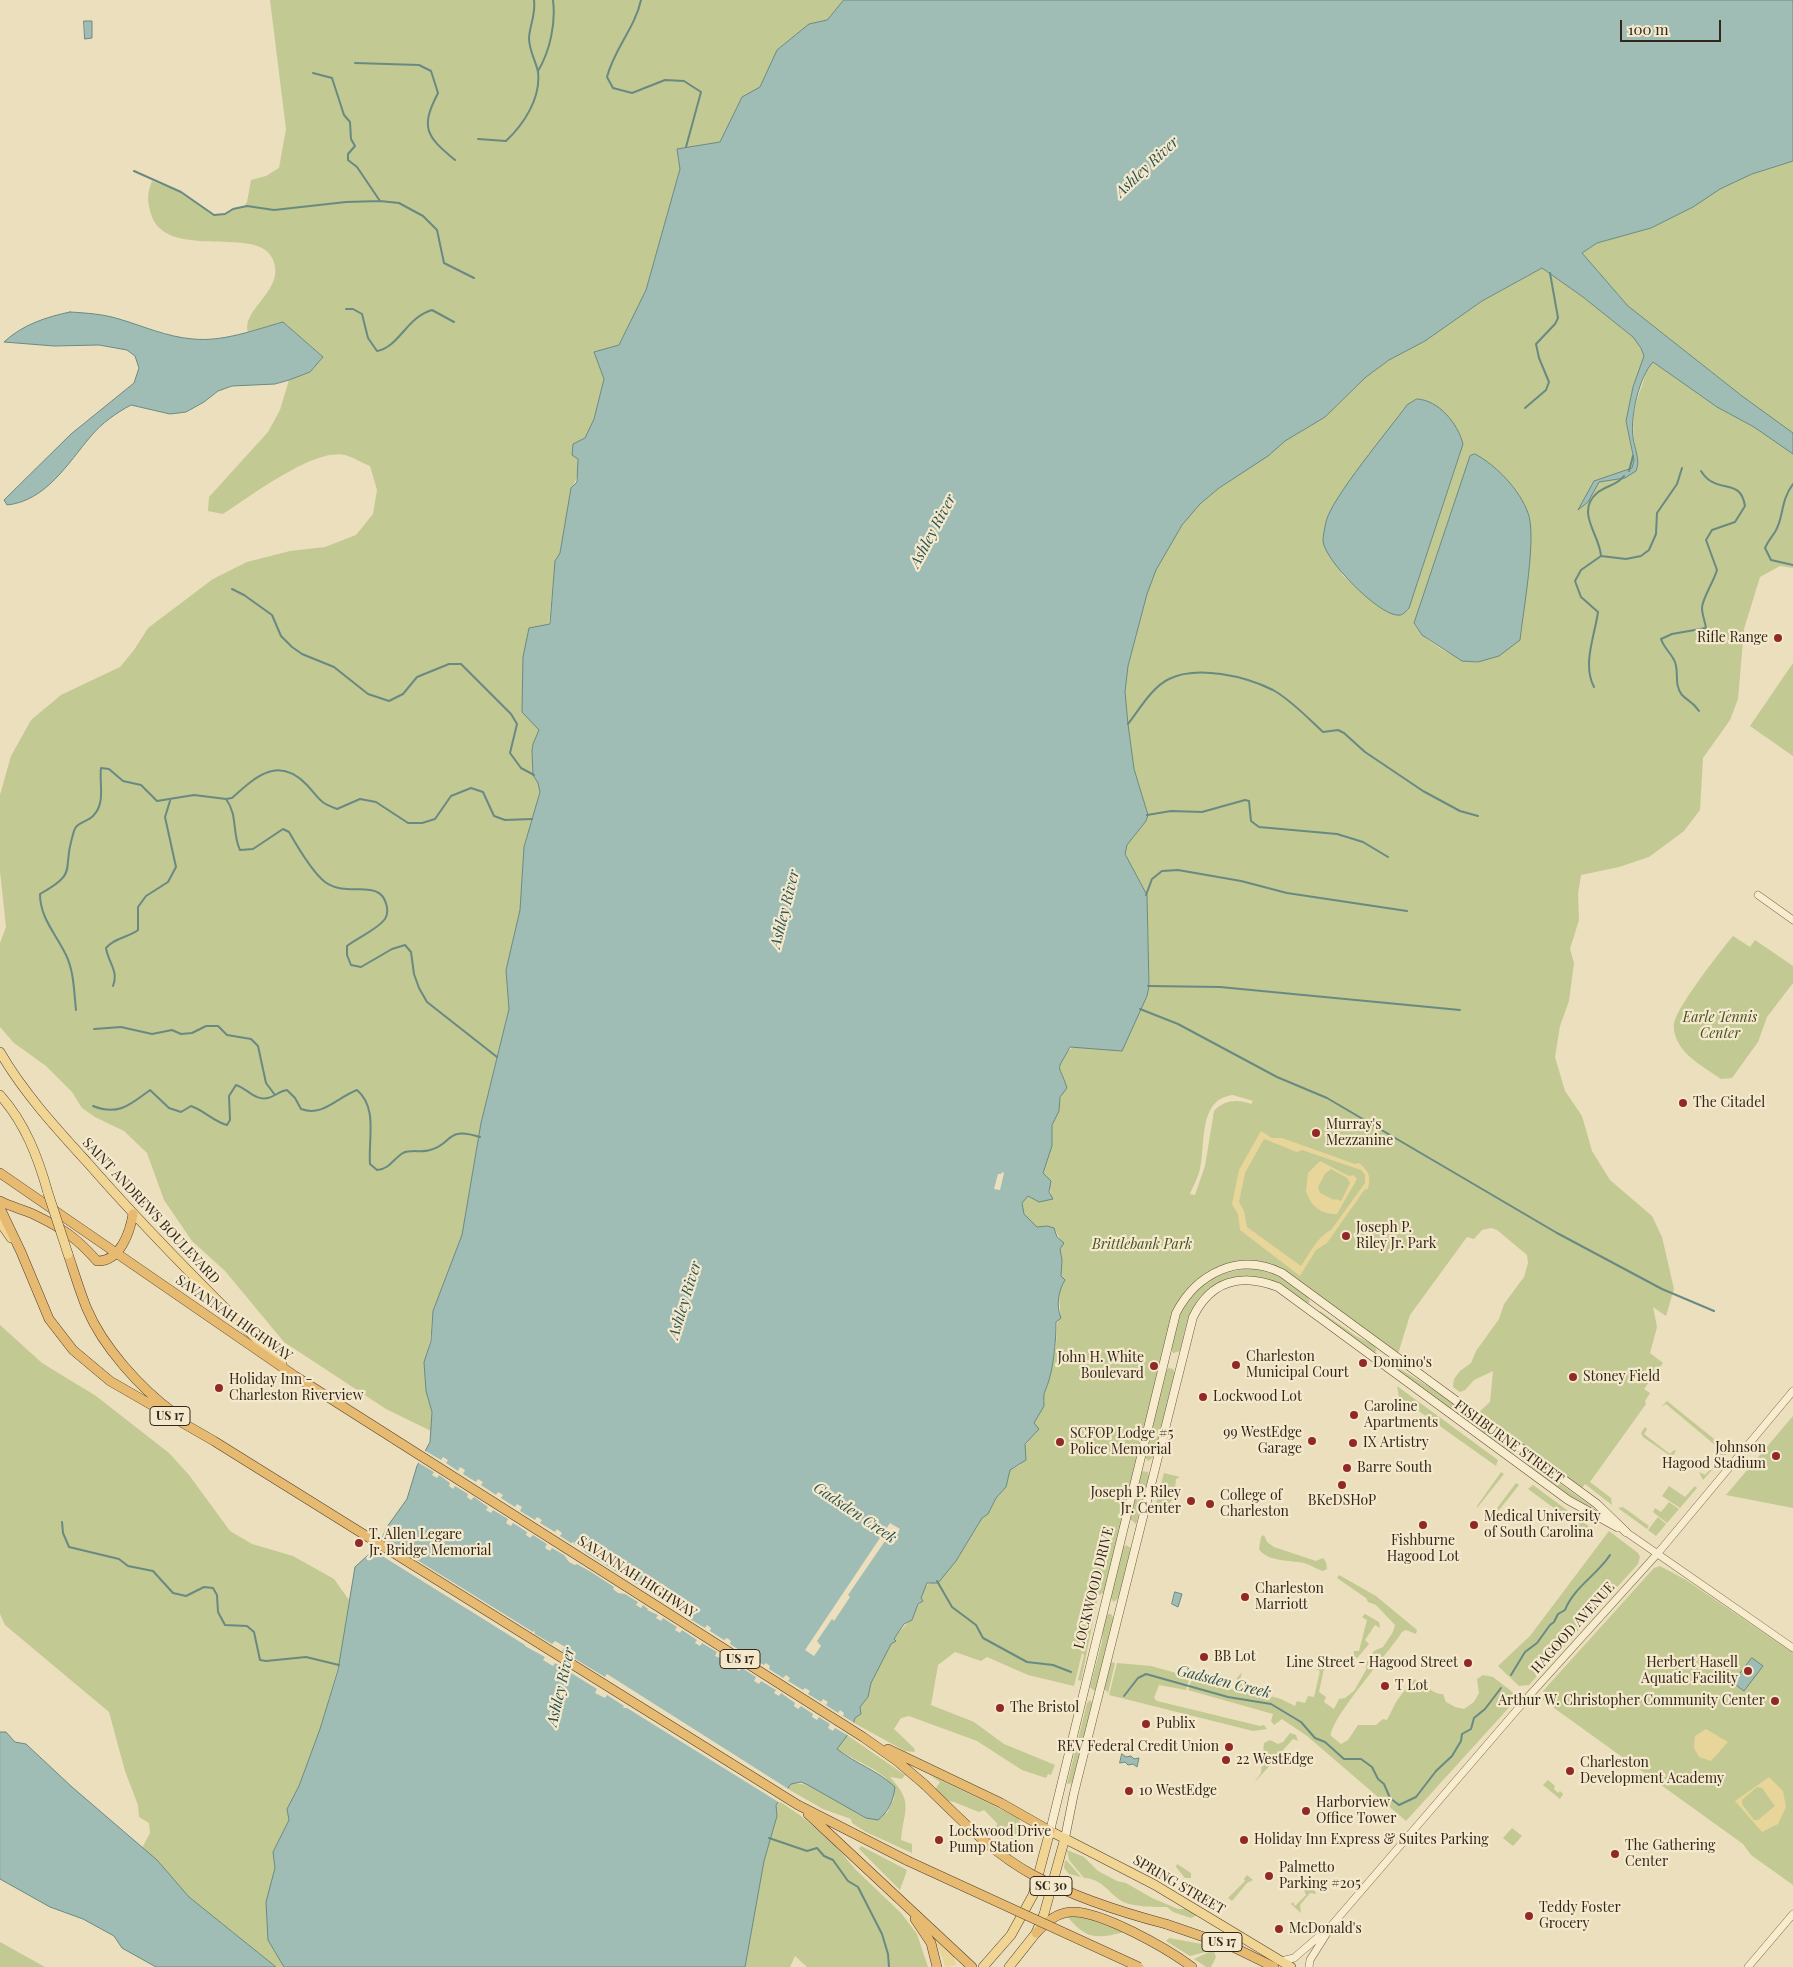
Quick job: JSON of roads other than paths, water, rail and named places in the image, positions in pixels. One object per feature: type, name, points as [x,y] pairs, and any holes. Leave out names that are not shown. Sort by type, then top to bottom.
[{"type":"highway","name":"SAVANNAH HIGHWAY","points":[[0,1173],[295,1376],[863,1737],[897,1761],[987,1842],[1032,1874],[1093,1903],[1166,1924],[1278,1964]]},
{"type":"highway","points":[[0,1201],[68,1232],[97,1261],[107,1259],[127,1238],[133,1214]]},
{"type":"highway","name":"US 17","points":[[0,1208],[49,1319],[73,1350],[110,1381],[214,1441],[366,1538],[796,1804],[908,1861],[1139,1967]]},
{"type":"highway","points":[[68,1254],[88,1311],[113,1352],[131,1373],[166,1406],[214,1441]]},
{"type":"highway","points":[[863,1737],[1001,1803],[1050,1831]]},
{"type":"highway","points":[[796,1804],[972,1967]]},
{"type":"highway","points":[[897,1898],[927,1935],[938,1967]]},
{"type":"highway","points":[[1036,1933],[1055,1916],[1070,1912],[1087,1914],[1156,1944],[1192,1967]]},
{"type":"main road","name":"SAINT ANDREWS BOULEVARD","points":[[0,1052],[47,1117],[133,1214],[213,1297],[295,1376]]},
{"type":"main road","points":[[0,1095],[30,1142],[40,1163],[68,1254]]},
{"type":"main road","points":[[0,1222],[21,1252]]},
{"type":"main road","name":"LOCKWOOD DRIVE","points":[[983,1967],[1011,1935],[1033,1894],[1050,1831],[1164,1358],[1176,1312],[1182,1300],[1200,1281],[1223,1268],[1251,1265],[1272,1268],[1319,1300]]},
{"type":"main road","points":[[1065,1838],[1074,1793],[1181,1362],[1197,1308],[1210,1293],[1228,1283],[1251,1279],[1278,1287],[1310,1311],[1319,1300]]},
{"type":"main road","name":"FISHBURNE STREET","points":[[1319,1300],[1597,1504],[1626,1532]]},
{"type":"main road","name":"FISHBURNE STREET","points":[[1310,1311],[1568,1500],[1626,1532]]},
{"type":"main road","points":[[1383,1365],[1384,1349]]},
{"type":"main road","points":[[1164,1358],[1181,1362]]},
{"type":"main road","points":[[1519,1465],[1528,1453]]},
{"type":"main road","points":[[1139,1463],[1155,1467]]},
{"type":"main road","points":[[1122,1531],[1138,1535]]},
{"type":"main road","points":[[1104,1605],[1120,1609]]},
{"type":"main road","points":[[1082,1694],[1098,1698]]},
{"type":"main road","points":[[1060,1789],[1074,1793]]},
{"type":"main road","name":"SPRING STREET","points":[[1050,1831],[1155,1885],[1278,1964],[1291,1967]]},
{"type":"main road","name":"SC 30","points":[[1010,1967],[1036,1933],[1044,1914],[1065,1838]]},
{"type":"street","points":[[1758,895],[1793,920]]},
{"type":"street","name":"HAGOOD AVENUE","points":[[1278,1964],[1294,1958],[1331,1926],[1528,1697],[1658,1553],[1793,1391]]},
{"type":"street","name":"FISHBURNE STREET","points":[[1626,1532],[1793,1648]]},
{"type":"street","points":[[1748,1967],[1793,1914]]},
{"type":"street","name":"HAGOOD AVENUE","points":[[1309,1967],[1310,1960],[1331,1926]]},
{"type":"water","name":"Ashley River","points":[[844,0],[1793,0],[1793,161],[1752,174],[1720,189],[1693,207],[1651,228],[1597,243],[1582,253],[1628,306],[1742,396],[1793,433],[1793,454],[1754,427],[1717,407],[1653,362],[1644,377],[1634,408],[1632,429],[1638,458],[1636,471],[1625,478],[1599,482],[1588,502],[1578,510],[1594,481],[1632,468],[1634,460],[1626,421],[1633,387],[1644,356],[1633,337],[1583,297],[1542,268],[1482,301],[1425,341],[1389,360],[1366,377],[1325,417],[1285,441],[1268,456],[1219,488],[1200,504],[1182,525],[1156,570],[1147,594],[1128,666],[1125,692],[1134,769],[1148,815],[1146,821],[1127,845],[1125,854],[1147,895],[1149,986],[1147,996],[1122,1051],[1070,1047],[1060,1065],[1067,1088],[1060,1097],[1059,1111],[1052,1125],[1052,1146],[1043,1173],[1051,1181],[1049,1192],[1053,1199],[1039,1202],[1028,1196],[1022,1203],[1024,1214],[1037,1227],[1047,1226],[1054,1228],[1057,1237],[1064,1243],[1060,1249],[1062,1260],[1061,1276],[1065,1280],[1058,1299],[1061,1318],[1056,1322],[1051,1374],[1044,1394],[1044,1406],[1034,1423],[1039,1429],[1025,1444],[1026,1460],[1010,1470],[1006,1487],[996,1498],[988,1514],[982,1518],[956,1561],[938,1583],[927,1583],[921,1598],[923,1601],[918,1604],[912,1620],[904,1624],[894,1639],[896,1641],[891,1644],[871,1683],[868,1697],[860,1707],[861,1714],[855,1718],[852,1729],[837,1749],[881,1776],[895,1787],[888,1809],[878,1820],[866,1818],[808,1785],[801,1782],[791,1784],[776,1805],[777,1816],[764,1861],[745,1967],[284,1967],[268,1940],[266,1902],[275,1868],[273,1852],[289,1820],[287,1809],[299,1786],[320,1729],[338,1670],[355,1567],[379,1545],[387,1527],[407,1499],[417,1466],[430,1442],[432,1412],[426,1391],[424,1362],[431,1341],[433,1311],[462,1235],[481,1123],[509,1009],[506,970],[520,910],[524,847],[540,792],[538,783],[533,775],[532,751],[539,730],[522,712],[523,657],[529,628],[550,624],[555,561],[560,553],[571,488],[577,482],[578,459],[572,455],[573,444],[585,438],[594,419],[604,379],[594,352],[619,345],[646,290],[680,169],[677,149],[720,142],[742,97],[760,87],[777,50],[809,24],[827,20]]},
{"type":"water","points":[[84,21],[92,21],[92,38],[85,39]]},
{"type":"water","points":[[70,312],[107,316],[164,334],[193,339],[227,337],[283,322],[323,357],[310,372],[275,384],[232,386],[218,391],[204,402],[186,412],[170,414],[131,405],[100,427],[65,469],[45,489],[21,502],[7,505],[4,500],[71,434],[134,383],[139,368],[135,356],[127,350],[99,345],[54,346],[4,342],[35,322]]},
{"type":"water","points":[[1417,399],[1425,400],[1440,408],[1452,421],[1463,444],[1409,608],[1402,614],[1397,615],[1378,606],[1342,573],[1326,550],[1323,539],[1330,512],[1349,481],[1407,405]]},
{"type":"water","points":[[1475,454],[1499,471],[1519,496],[1528,513],[1531,539],[1520,640],[1499,656],[1478,662],[1462,661],[1422,635],[1414,623],[1470,456]]},
{"type":"water","points":[[1175,1592],[1182,1594],[1178,1607],[1172,1604]]},
{"type":"water","points":[[1752,1658],[1763,1666],[1744,1691],[1733,1683]]},
{"type":"water","points":[[0,1732],[6,1732],[15,1742],[26,1744],[72,1787],[157,1860],[189,1897],[276,1967],[156,1967],[122,1948],[114,1936],[83,1919],[50,1907],[0,1879]]},
{"type":"water","points":[[1122,1754],[1126,1757],[1131,1756],[1134,1759],[1139,1758],[1137,1767],[1133,1764],[1128,1765],[1125,1762],[1120,1763]]},
{"type":"waterway","points":[[478,139],[506,141],[525,119],[534,101],[537,91],[538,72],[529,38],[534,0]]},
{"type":"waterway","points":[[538,71],[546,55],[551,37],[554,18],[553,0]]},
{"type":"waterway","points":[[641,0],[634,20],[614,57],[607,77],[613,88],[632,93],[665,80],[684,81],[701,92],[686,147]]},
{"type":"waterway","points":[[355,63],[419,65],[431,71],[438,93],[429,115],[429,131],[438,144],[455,160]]},
{"type":"waterway","points":[[313,73],[332,78],[344,115],[350,122],[351,139],[355,146],[348,154],[348,160],[357,167],[380,201]]},
{"type":"waterway","points":[[134,171],[181,192],[214,215],[225,214],[233,209],[247,206],[274,210],[346,202],[380,201],[399,203],[423,216],[437,230],[444,263],[474,278]]},
{"type":"waterway","points":[[1525,408],[1546,390],[1549,382],[1539,358],[1536,344],[1555,324],[1558,318],[1550,273]]},
{"type":"waterway","points":[[346,309],[353,309],[362,314],[368,338],[377,351],[391,344],[416,319],[432,310],[454,322]]},
{"type":"waterway","points":[[1629,471],[1633,456]]},
{"type":"waterway","points":[[1601,556],[1626,559],[1641,556],[1649,550],[1656,534],[1657,513],[1677,484],[1682,468]]},
{"type":"waterway","points":[[1699,711],[1679,691],[1676,664],[1661,639],[1672,634],[1706,628],[1702,608],[1717,570],[1706,540],[1712,530],[1735,522],[1745,506],[1740,493],[1732,488],[1715,483],[1708,479],[1701,471]]},
{"type":"waterway","points":[[1601,556],[1600,548],[1590,524],[1588,508],[1591,500],[1597,493],[1624,476]]},
{"type":"waterway","points":[[1793,484],[1786,497],[1778,527],[1765,548],[1771,560],[1793,565]]},
{"type":"waterway","points":[[1594,687],[1589,669],[1589,659],[1598,612],[1581,597],[1575,581],[1581,570],[1601,556]]},
{"type":"waterway","points":[[232,589],[244,595],[272,615],[281,636],[292,647],[302,654],[334,667],[368,694],[389,701],[403,694],[417,677],[449,664],[461,664],[511,714],[517,724],[510,753],[521,768],[534,775]]},
{"type":"waterway","points":[[1128,724],[1151,693],[1169,679],[1180,675],[1207,673],[1249,680],[1280,694],[1323,732],[1338,730],[1344,733],[1365,752],[1423,791],[1460,811],[1478,816]]},
{"type":"waterway","points":[[76,1010],[69,961],[49,926],[43,911],[40,894],[60,881],[65,875],[69,849],[75,829],[91,818],[97,811],[101,799],[101,768],[109,769],[123,781],[141,785],[157,801],[194,795],[232,798],[259,776],[278,770],[297,776],[320,800],[331,807],[337,809],[360,799],[376,802],[408,823],[422,823],[435,819],[451,796],[471,788],[483,792],[494,816],[505,820],[532,819]]},
{"type":"waterway","points":[[226,799],[234,818],[236,838],[240,850],[253,849],[283,829],[289,832],[310,865],[325,882],[339,888],[366,889],[380,894],[386,904],[387,912],[385,919],[377,927],[347,946],[347,955],[351,965],[361,967],[392,949],[405,945],[411,952],[414,974],[427,1002],[497,1057]]},
{"type":"waterway","points":[[1147,815],[1171,811],[1202,812],[1245,800],[1249,801],[1251,821],[1259,827],[1337,834],[1363,842],[1388,857]]},
{"type":"waterway","points":[[113,986],[115,976],[106,948],[113,942],[138,930],[138,907],[146,896],[168,882],[176,867],[165,817],[170,801]]},
{"type":"waterway","points":[[1146,895],[1152,879],[1162,871],[1178,870],[1241,881],[1287,893],[1407,911]]},
{"type":"waterway","points":[[1148,986],[1220,987],[1460,1010]]},
{"type":"waterway","points":[[1140,1009],[1178,1024],[1277,1077],[1327,1098],[1557,1233],[1662,1289],[1714,1311]]},
{"type":"waterway","points":[[94,1029],[121,1027],[152,1034],[172,1030],[181,1034],[192,1033],[206,1026],[218,1026],[227,1035],[251,1039],[258,1046],[266,1083],[275,1095]]},
{"type":"waterway","points":[[93,1106],[102,1109],[117,1109],[130,1104],[150,1090],[169,1108],[181,1112],[191,1106],[227,1125],[230,1120],[229,1096],[236,1085],[259,1098],[271,1097],[287,1090],[295,1098],[301,1109],[309,1111],[323,1109],[357,1090],[364,1097],[368,1106],[371,1124],[370,1164],[377,1170],[388,1166],[403,1153],[430,1150],[438,1147],[455,1135],[468,1134],[480,1137]]},
{"type":"waterway","points":[[62,1522],[63,1533],[69,1547],[119,1559],[128,1566],[153,1571],[173,1593],[186,1596],[204,1587],[213,1588],[217,1595],[218,1612],[225,1625],[247,1626],[254,1632],[260,1660],[306,1657],[339,1665]]},
{"type":"waterway","name":"Gadsden Creek","points":[[1511,1675],[1525,1652],[1537,1643],[1558,1614],[1565,1610],[1574,1594],[1610,1555]]},
{"type":"waterway","name":"Gadsden Creek","points":[[937,1581],[952,1607],[976,1625],[983,1638],[1027,1662],[1053,1665],[1071,1672]]},
{"type":"waterway","name":"Gadsden Creek","points":[[1124,1696],[1138,1678],[1146,1674],[1228,1697],[1271,1704],[1301,1722],[1315,1738],[1325,1742],[1344,1759],[1361,1759],[1372,1767],[1378,1779],[1384,1784],[1390,1798],[1399,1805],[1416,1797],[1436,1771],[1452,1756],[1461,1741],[1462,1734],[1471,1729],[1474,1718],[1485,1709],[1501,1688]]},
{"type":"waterway","points":[[769,1838],[807,1851],[817,1848],[824,1856],[833,1860],[848,1881],[858,1887],[882,1934],[888,1954],[889,1967]]},
{"type":"place","name":"Rifle Range","points":[[1778,638]]},
{"type":"place","name":"The Citadel","points":[[1683,1103]]},
{"type":"place","name":"Murray's Mezzanine","points":[[1316,1133]]},
{"type":"place","name":"Joseph P. Riley Jr. Park","points":[[1346,1236]]},
{"type":"place","name":"Domino's","points":[[1363,1363]]},
{"type":"place","name":"Charleston Municipal Court","points":[[1236,1365]]},
{"type":"place","name":"John H. White Boulevard","points":[[1154,1366]]},
{"type":"place","name":"Stoney Field","points":[[1573,1377]]},
{"type":"place","name":"Holiday Inn - Charleston Riverview","points":[[219,1388]]},
{"type":"place","name":"Lockwood Lot","points":[[1203,1397]]},
{"type":"place","name":"Caroline Apartments","points":[[1354,1415]]},
{"type":"place","name":"99 WestEdge Garage","points":[[1312,1441]]},
{"type":"place","name":"SCFOP Lodge #5 Police Memorial","points":[[1060,1442]]},
{"type":"place","name":"IX Artistry","points":[[1353,1443]]},
{"type":"place","name":"Johnson Hagood Stadium","points":[[1776,1456]]},
{"type":"place","name":"Barre South","points":[[1347,1468]]},
{"type":"place","name":"BKeDSHoP","points":[[1342,1485]]},
{"type":"place","name":"Joseph P. Riley Jr. Center","points":[[1191,1501]]},
{"type":"place","name":"College of Charleston","points":[[1210,1504]]},
{"type":"place","name":"Fishburne Hagood Lot","points":[[1423,1525]]},
{"type":"place","name":"Medical University of South Carolina","points":[[1474,1525]]},
{"type":"place","name":"T. Allen Legare Jr. Bridge Memorial","points":[[359,1543]]},
{"type":"place","name":"Charleston Marriott","points":[[1245,1597]]},
{"type":"place","name":"BB Lot","points":[[1204,1657]]},
{"type":"place","name":"Line Street - Hagood Street","points":[[1468,1663]]},
{"type":"place","name":"Herbert Hasell Aquatic Facility","points":[[1748,1671]]},
{"type":"place","name":"T Lot","points":[[1385,1686]]},
{"type":"place","name":"Arthur W. Christopher Community Center","points":[[1775,1701]]},
{"type":"place","name":"The Bristol","points":[[1000,1708]]},
{"type":"place","name":"Publix","points":[[1146,1724]]},
{"type":"place","name":"REV Federal Credit Union","points":[[1229,1747]]},
{"type":"place","name":"22 WestEdge","points":[[1226,1760]]},
{"type":"place","name":"Charleston Development Academy","points":[[1570,1771]]},
{"type":"place","name":"10 WestEdge","points":[[1129,1791]]},
{"type":"place","name":"Harborview Office Tower","points":[[1306,1811]]},
{"type":"place","name":"Lockwood Drive Pump Station","points":[[939,1840]]},
{"type":"place","name":"Holiday Inn Express & Suites Parking","points":[[1244,1840]]},
{"type":"place","name":"The Gathering Center","points":[[1615,1854]]},
{"type":"place","name":"Palmetto Parking #205","points":[[1269,1876]]},
{"type":"place","name":"Teddy Foster Grocery","points":[[1529,1916]]},
{"type":"place","name":"McDonald's","points":[[1279,1929]]},
{"type":"park label","name":"Earle Tennis Center","points":[[1720,1026]]},
{"type":"park label","name":"Brittlebank Park","points":[[1142,1245]]}]
